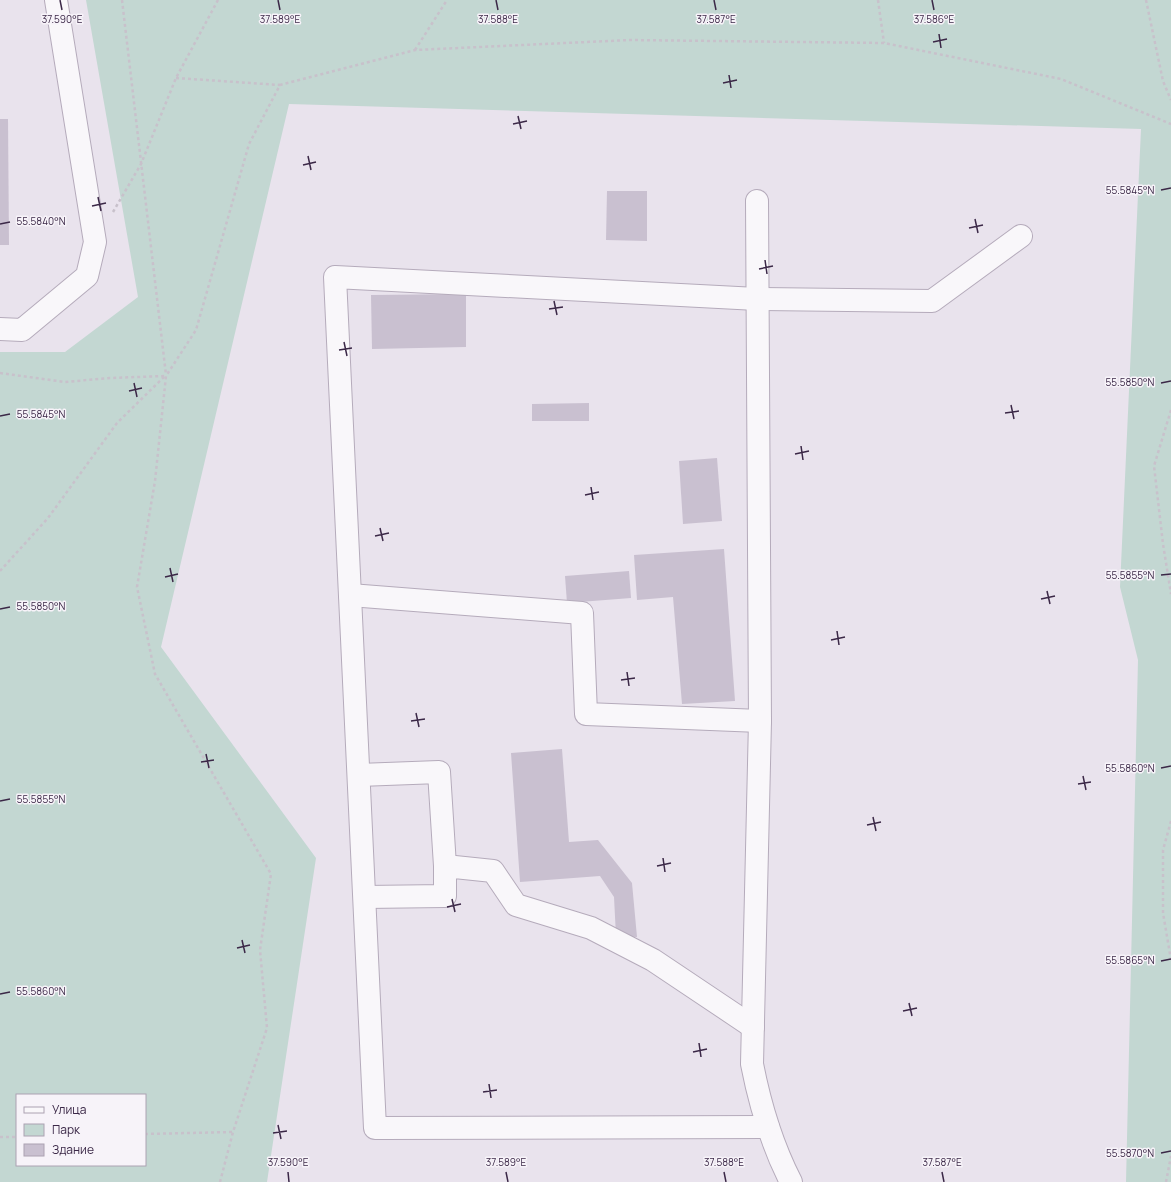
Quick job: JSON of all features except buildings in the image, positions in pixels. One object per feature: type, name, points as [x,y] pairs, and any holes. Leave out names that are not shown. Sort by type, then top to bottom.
[{"type":"lane","points":[[0,329],[22,330],[87,276],[96,242],[56,0]]},
{"type":"lane","points":[[757,201],[760,721],[752,1064],[758,1099],[791,1182]]},
{"type":"lane","points":[[768,1127],[376,1128],[335,277],[757,299],[932,301],[1021,236]]},
{"type":"lane","points":[[350,595],[582,613],[586,714],[760,721]]},
{"type":"lane","points":[[359,774],[439,772],[445,866],[445,896],[365,897]]},
{"type":"lane","points":[[445,866],[493,871],[516,905],[591,928],[653,960],[753,1026]]},
{"type":"path","points":[[122,0],[166,376],[155,481],[137,588],[138,595],[155,674],[271,874],[260,950],[267,1028],[233,1132],[220,1182]]},
{"type":"path","points":[[96,242],[141,164],[176,78],[218,0]]},
{"type":"path","points":[[415,50],[447,0]]},
{"type":"path","points":[[878,0],[884,43]]},
{"type":"path","points":[[1146,0],[1163,81],[1171,100]]},
{"type":"path","points":[[176,78],[280,85],[415,50],[630,40],[884,43],[1061,79],[1171,124]]},
{"type":"path","points":[[0,571],[48,518],[116,423],[166,376],[196,330],[249,144],[280,85]]},
{"type":"path","points":[[0,373],[66,382],[110,378],[166,376]]},
{"type":"path","points":[[1171,410],[1154,466],[1163,544],[1171,594]]},
{"type":"path","points":[[1171,821],[1163,850],[1163,913],[1171,960]]},
{"type":"path","points":[[146,1134],[233,1132]]},
{"type":"path","points":[[0,1137],[16,1137]]},
{"type":"path","points":[[1166,1182],[1171,1156]]},
{"type":"green space","points":[[86,0],[1171,0],[1171,1182],[1126,1182],[1138,660],[1120,587],[1141,129],[289,104],[161,647],[316,858],[267,1182],[0,1182],[0,352],[65,352],[138,297]]}]
